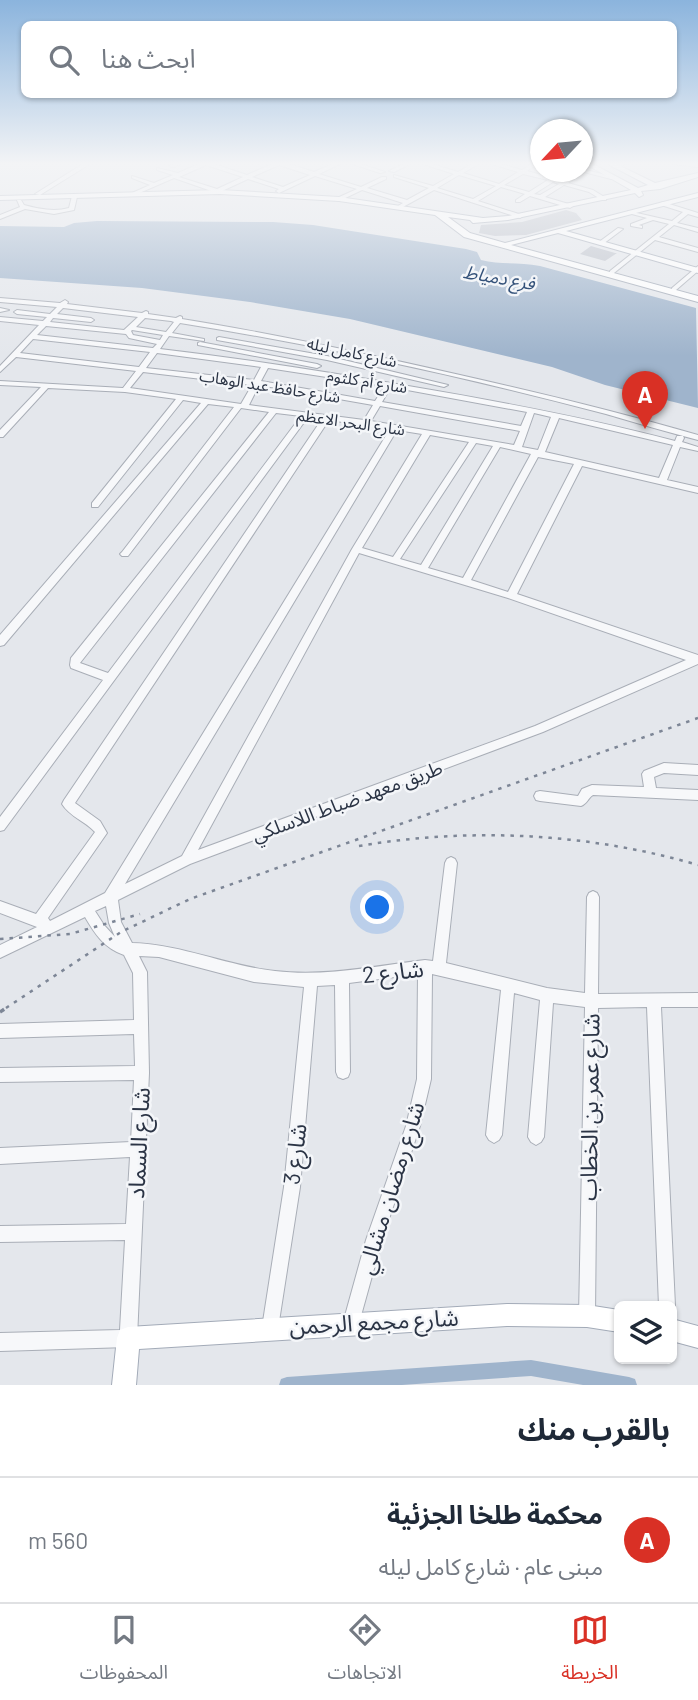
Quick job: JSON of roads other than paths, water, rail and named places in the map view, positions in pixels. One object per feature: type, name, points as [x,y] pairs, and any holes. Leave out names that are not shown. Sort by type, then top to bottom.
[{"type":"main road","points":[[452,227],[467,235],[698,298]]},
{"type":"main road","points":[[464,227],[463,230],[467,235]]},
{"type":"main road","points":[[501,243],[528,240],[571,227]]},
{"type":"main road","points":[[558,230],[697,270]]},
{"type":"main road","points":[[528,240],[526,245],[537,250],[698,298]]},
{"type":"main road","name":"شارع مجمع الرحمن","points":[[127,1348],[270,1328],[351,1323],[507,1315],[614,1320]]},
{"type":"main road","points":[[677,1331],[698,1337]]},
{"type":"main road","points":[[124,1385],[127,1348]]},
{"type":"street","points":[[612,272],[668,227]]},
{"type":"street","points":[[601,243],[620,229]]},
{"type":"street","points":[[654,238],[698,250]]},
{"type":"street","points":[[674,289],[697,270]]},
{"type":"street","points":[[685,279],[698,283]]},
{"type":"street","name":"شارع كامل ليله","points":[[0,299],[146,314]]},
{"type":"street","name":"شارع كامل ليله","points":[[0,299],[146,314],[282,336],[507,386],[698,435]]},
{"type":"street","points":[[14,301],[3,310],[0,318],[166,334],[266,361]]},
{"type":"street","points":[[10,320],[17,312],[31,304]]},
{"type":"street","points":[[0,370],[64,304]]},
{"type":"street","points":[[85,327],[100,310]]},
{"type":"street","points":[[88,342],[113,311]]},
{"type":"street","points":[[17,312],[91,320]]},
{"type":"street","points":[[112,330],[127,313]]},
{"type":"street","points":[[130,330],[146,314]]},
{"type":"street","points":[[125,390],[178,319]]},
{"type":"street","name":"شارع كامل ليله","points":[[178,319],[228,327]]},
{"type":"street","points":[[193,354],[211,326]]},
{"type":"street","points":[[213,346],[228,327]]},
{"type":"street","points":[[130,330],[131,337],[157,346]]},
{"type":"street","points":[[125,554],[241,406],[257,383],[272,348],[282,336]]},
{"type":"street","name":"شارع كامل ليله","points":[[282,336],[389,358],[684,431]]},
{"type":"street","name":"شارع أم كلثوم","points":[[32,337],[157,346],[193,354],[266,361],[531,410],[698,449]]},
{"type":"street","points":[[219,339],[327,358],[444,385]]},
{"type":"street","points":[[318,370],[335,348]]},
{"type":"street","name":"شارع حافظ عبد الوهاب","points":[[15,355],[257,383],[524,429]]},
{"type":"street","points":[[371,382],[389,358]]},
{"type":"street","points":[[438,393],[452,375]]},
{"type":"street","name":"شارع البحر الاعظم","points":[[0,383],[125,390],[395,428],[498,444],[698,490]]},
{"type":"street","points":[[366,424],[389,384]]},
{"type":"street","points":[[0,435],[47,385]]},
{"type":"street","points":[[496,403],[507,386]]},
{"type":"street","points":[[95,505],[181,398]]},
{"type":"street","points":[[0,642],[206,401]]},
{"type":"street","points":[[465,582],[566,402]]},
{"type":"street","points":[[517,449],[531,410]]},
{"type":"street","points":[[110,678],[82,669],[75,665],[75,661],[274,411]]},
{"type":"street","points":[[0,826],[306,415]]},
{"type":"street","points":[[0,907],[44,923],[101,834],[98,826],[71,809],[68,804],[327,418]]},
{"type":"street","points":[[111,897],[395,428]]},
{"type":"street","points":[[662,482],[684,431]]},
{"type":"street","points":[[186,860],[358,548],[427,433]]},
{"type":"street","points":[[395,560],[472,441]]},
{"type":"street","points":[[423,569],[498,444]]},
{"type":"street","points":[[511,596],[579,463]]},
{"type":"street","points":[[358,548],[697,659]]},
{"type":"street","name":"طريق معهد ضباط اللاسلكي","points":[[0,952],[44,923],[90,914],[111,897],[186,860],[494,747],[697,659]]},
{"type":"street","points":[[651,793],[648,774],[655,769],[698,770]]},
{"type":"street","points":[[540,796],[581,801],[586,793],[592,790],[697,796]]},
{"type":"street","name":"شارع رمضان مشالي","points":[[351,1323],[374,1240],[413,1126],[424,1079],[432,967],[451,863]]},
{"type":"street","name":"شارع السماد","points":[[111,897],[114,919],[140,972],[142,1073],[127,1348]]},
{"type":"street","name":"شارع عمر بن الخطاب","points":[[587,1317],[593,897]]},
{"type":"street","points":[[90,914],[109,940],[131,951]]},
{"type":"street","name":"شارع 2","points":[[131,951],[149,948],[240,971],[311,980],[432,967],[547,995],[592,1001],[698,1000]]},
{"type":"street","points":[[342,977],[343,1072]]},
{"type":"street","name":"شارع 3","points":[[270,1328],[292,1187],[311,980]]},
{"type":"street","points":[[494,1135],[508,985]]},
{"type":"street","points":[[537,1137],[547,995]]},
{"type":"street","points":[[654,1001],[667,1301]]},
{"type":"street","points":[[0,1031],[141,1027]]},
{"type":"street","points":[[0,1075],[142,1073]]},
{"type":"street","points":[[0,1156],[139,1149]]},
{"type":"street","points":[[0,1234],[134,1232]]},
{"type":"street","points":[[0,1342],[127,1348]]},
{"type":"water","name":"فرع دمياط","points":[[0,227],[323,227],[466,249],[477,252],[481,260],[540,266],[696,308],[698,408],[605,385],[552,367],[350,319],[142,288],[0,278]]},
{"type":"waterway","points":[[287,1385],[531,1368],[629,1385]]},
{"type":"railway","points":[[6,1008],[121,932],[190,899],[698,718]]},
{"type":"railway","points":[[359,846],[444,836],[530,836],[615,846],[698,865]]},
{"type":"railway","points":[[0,939],[70,934],[140,914]]},
{"type":"railway","points":[[0,1012],[6,1008]]},
{"type":"place","name":"محكمة طلخا الجزئية","points":[[645,429]]}]
